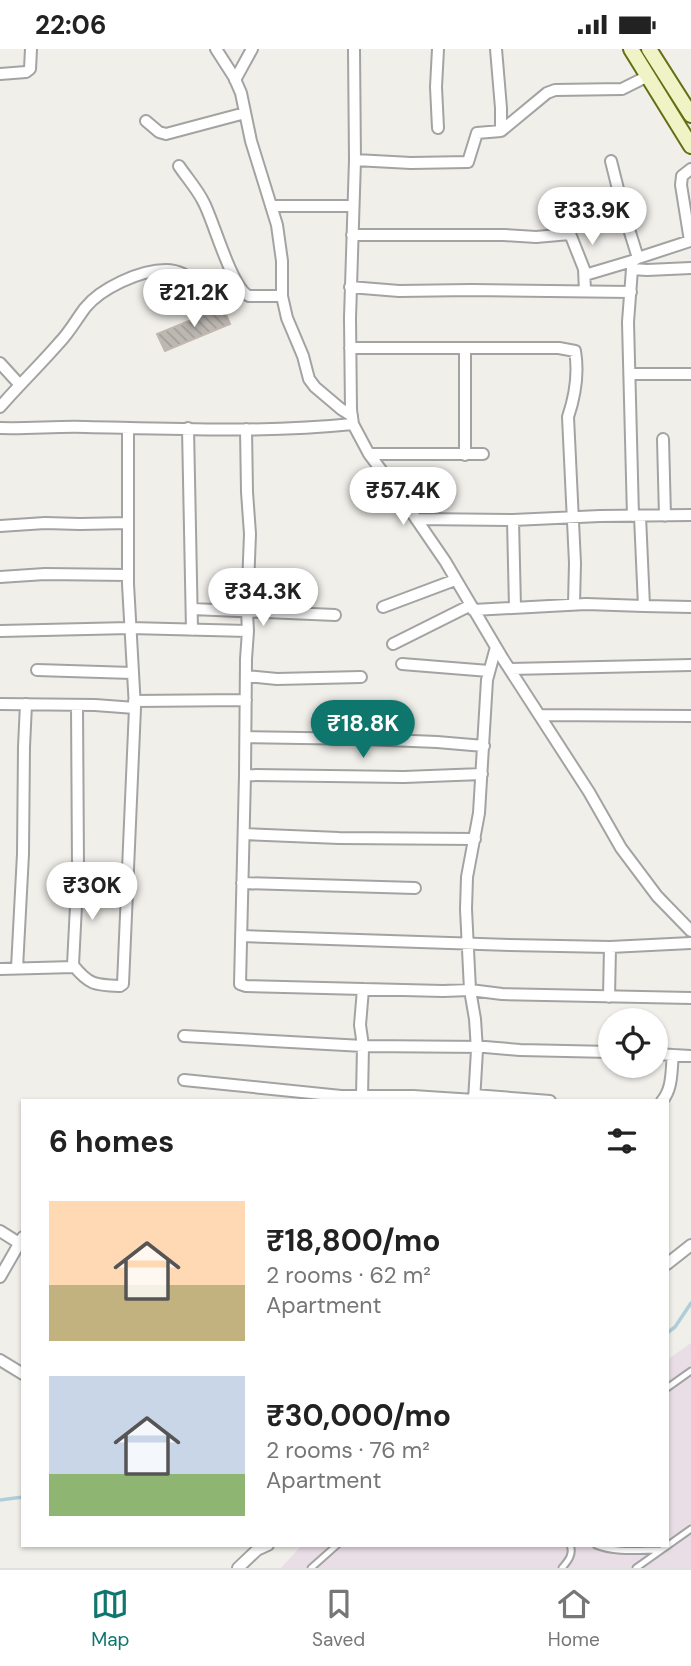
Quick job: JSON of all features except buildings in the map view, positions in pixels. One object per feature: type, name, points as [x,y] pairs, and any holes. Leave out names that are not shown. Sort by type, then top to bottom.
[{"type":"main road","points":[[631,49],[691,146]]},
{"type":"main road","points":[[649,49],[691,115]]},
{"type":"street","points":[[0,74],[26,72],[30,69],[31,49]]},
{"type":"street","points":[[216,49],[241,93],[251,141],[277,225],[283,269],[282,296],[287,318],[303,356],[309,379],[353,420],[369,454],[445,561],[621,848],[656,895],[691,931]]},
{"type":"street","points":[[235,80],[252,49]]},
{"type":"street","points":[[353,420],[350,288],[355,160],[354,49]]},
{"type":"street","points":[[438,49],[438,128]]},
{"type":"street","points":[[496,49],[501,131]]},
{"type":"street","points":[[355,160],[468,162],[477,133],[501,131],[550,91],[622,89],[648,76]]},
{"type":"street","points":[[146,121],[159,132],[166,134],[245,113]]},
{"type":"street","points":[[611,161],[634,263],[628,323],[636,516],[644,606]]},
{"type":"street","points":[[179,166],[204,202],[240,289],[249,296],[282,296]]},
{"type":"street","points":[[585,275],[634,263],[690,241],[681,185],[682,176],[691,169]]},
{"type":"street","points":[[271,206],[352,206]]},
{"type":"street","points":[[561,211],[585,275],[585,291]]},
{"type":"street","points":[[352,235],[536,237],[570,234]]},
{"type":"street","points":[[634,263],[647,270],[691,268]]},
{"type":"street","points":[[0,407],[61,341],[90,302],[107,289],[150,271],[171,270],[216,293],[240,289]]},
{"type":"street","points":[[350,288],[399,291],[631,292]]},
{"type":"street","points":[[351,348],[559,348],[575,351],[578,363],[575,395],[568,417],[576,581],[574,604]]},
{"type":"street","points":[[465,349],[465,455]]},
{"type":"street","points":[[0,363],[20,385]]},
{"type":"street","points":[[630,374],[691,374]]},
{"type":"street","points":[[0,428],[304,429],[353,420]]},
{"type":"street","points":[[188,428],[192,630]]},
{"type":"street","points":[[77,705],[78,866],[74,967],[96,985],[120,986],[135,704],[128,575],[128,429]]},
{"type":"street","points":[[246,429],[250,534],[239,982],[242,985],[691,998]]},
{"type":"street","points":[[663,439],[664,516]]},
{"type":"street","points":[[369,454],[483,454]]},
{"type":"street","points":[[416,519],[513,520],[691,515]]},
{"type":"street","points":[[513,520],[515,608]]},
{"type":"street","points":[[0,526],[128,523]]},
{"type":"street","points":[[0,577],[45,574],[128,575]]},
{"type":"street","points":[[383,607],[456,580]]},
{"type":"street","points":[[393,644],[472,607],[515,608],[574,604],[691,607]]},
{"type":"street","points":[[192,609],[335,615]]},
{"type":"street","points":[[0,631],[130,628],[248,631]]},
{"type":"street","points":[[184,1080],[362,1097],[474,1099],[477,1048],[470,991],[467,877],[479,813],[485,699],[496,647]]},
{"type":"street","points":[[402,664],[489,671]]},
{"type":"street","points":[[510,669],[691,665]]},
{"type":"street","points":[[37,670],[132,673]]},
{"type":"street","points":[[246,676],[276,679],[361,677]]},
{"type":"street","points":[[0,704],[246,701]]},
{"type":"street","points":[[17,968],[26,704]]},
{"type":"street","points":[[541,715],[691,716]]},
{"type":"street","points":[[246,737],[364,739],[484,746]]},
{"type":"street","points":[[245,775],[482,774]]},
{"type":"street","points":[[244,834],[475,839]]},
{"type":"street","points":[[242,883],[415,888]]},
{"type":"street","points":[[241,936],[610,947],[691,943]]},
{"type":"street","points":[[609,997],[610,947]]},
{"type":"street","points":[[0,969],[74,967]]},
{"type":"street","points":[[362,1097],[363,1046],[360,1025],[363,989]]},
{"type":"street","points":[[184,1036],[363,1046],[598,1052]]},
{"type":"street","points":[[668,1055],[691,1056]]},
{"type":"street","points":[[664,1099],[670,1086],[673,1055]]},
{"type":"street","points":[[0,1231],[21,1240],[0,1277]]},
{"type":"street","points":[[669,1262],[691,1245]]},
{"type":"street","points":[[0,1360],[21,1373]]},
{"type":"street","points":[[238,1568],[264,1547]]},
{"type":"lane","points":[[669,1387],[691,1371]]},
{"type":"lane","points":[[669,1544],[691,1529]]},
{"type":"lane","points":[[311,1568],[335,1547]]},
{"type":"lane","points":[[562,1568],[570,1558],[571,1547]]},
{"type":"lane","points":[[601,1547],[661,1550]]},
{"type":"lane","points":[[636,1568],[665,1547]]},
{"type":"shaded area","points":[[691,1343],[691,1568],[281,1568],[300,1547],[669,1547],[669,1359]]},
{"type":"waterway","points":[[669,1332],[691,1303]]},
{"type":"waterway","points":[[0,1500],[21,1497]]}]
